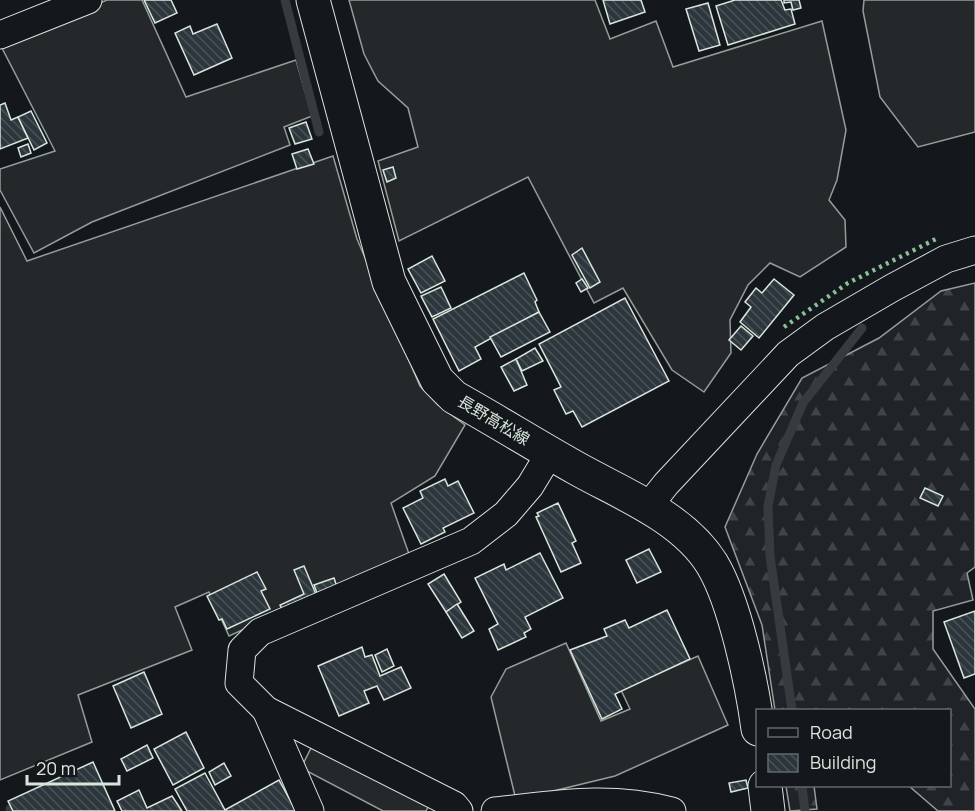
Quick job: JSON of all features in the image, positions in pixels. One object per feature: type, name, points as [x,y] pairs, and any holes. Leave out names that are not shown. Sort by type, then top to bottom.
[{"type":"main road","name":"長野高松線","points":[[313,0],[389,282],[437,380],[454,396],[647,508],[689,536],[711,562],[728,594],[756,716]]},
{"type":"main road","points":[[765,787],[768,811]]},
{"type":"street","points":[[0,35],[88,0]]},
{"type":"street","points":[[647,508],[666,484],[788,354],[825,327],[892,288],[946,259],[975,250]]},
{"type":"street","points":[[459,811],[454,805],[266,710],[239,683],[242,650],[260,632],[471,541],[506,514],[530,486],[550,453]]},
{"type":"street","points":[[266,710],[310,811]]},
{"type":"street","points":[[495,811],[590,800],[640,803],[672,811]]},
{"type":"green space","points":[[975,283],[975,567],[967,573],[973,600],[933,611],[933,649],[975,709],[975,811],[938,811],[910,787],[951,787],[951,709],[775,709],[762,625],[725,527],[757,454],[802,378],[879,338],[941,291]]},
{"type":"green space","points":[[786,787],[814,787],[817,809],[790,811]]},
{"type":"shaded area","points":[[107,0],[142,0],[186,97],[296,60],[312,116],[284,127],[290,145],[92,222],[34,253],[0,190],[0,169],[55,151],[2,48],[6,42]]},
{"type":"shaded area","points":[[349,0],[595,0],[610,39],[656,21],[673,67],[822,21],[846,130],[837,180],[829,200],[845,220],[846,247],[800,277],[770,263],[748,285],[730,320],[731,353],[704,392],[672,370],[623,288],[594,303],[528,177],[399,241],[378,161],[418,147],[408,108],[378,81],[364,54]]},
{"type":"shaded area","points":[[864,0],[975,0],[975,132],[918,147],[880,97],[863,11]]},
{"type":"shaded area","points":[[333,156],[357,239],[420,386],[438,405],[465,425],[435,476],[391,503],[409,554],[229,636],[209,592],[175,607],[192,650],[78,695],[92,742],[0,780],[0,207],[27,261]]},
{"type":"shaded area","points":[[566,643],[601,721],[630,709],[621,690],[698,656],[728,725],[615,776],[516,800],[491,697],[506,669]]},
{"type":"shaded area","points":[[323,724],[440,785],[426,811],[383,811],[301,768]]},
{"type":"building","points":[[144,0],[171,0],[177,13],[155,23]]},
{"type":"building","points":[[603,0],[641,0],[645,12],[610,24]]},
{"type":"building","points":[[735,0],[781,0],[785,10],[791,9],[795,24],[728,45],[716,6]]},
{"type":"building","points":[[784,0],[799,0],[801,8],[793,10],[791,2],[784,3]]},
{"type":"building","points":[[708,3],[720,45],[699,51],[686,9]]},
{"type":"building","points":[[217,24],[232,58],[194,75],[175,33],[190,26],[193,34]]},
{"type":"building","points":[[5,103],[11,120],[18,117],[28,138],[0,149],[0,105]]},
{"type":"building","points":[[31,111],[47,143],[34,150],[18,117]]},
{"type":"building","points":[[306,122],[312,139],[295,144],[289,128]]},
{"type":"building","points":[[28,144],[31,153],[21,157],[18,148]]},
{"type":"building","points":[[308,149],[314,164],[297,169],[292,154]]},
{"type":"building","points":[[393,167],[396,178],[387,182],[383,170]]},
{"type":"building","points":[[582,248],[600,282],[590,288],[572,255]]},
{"type":"building","points":[[432,256],[445,281],[421,293],[408,269]]},
{"type":"building","points":[[524,273],[537,300],[535,302],[539,312],[475,347],[481,359],[459,371],[433,319]]},
{"type":"building","points":[[582,279],[588,288],[581,292],[576,283]]},
{"type":"building","points":[[774,279],[794,295],[759,338],[740,322],[751,307],[745,302],[756,288],[762,293]]},
{"type":"building","points":[[441,287],[451,308],[432,317],[421,296]]},
{"type":"building","points":[[625,298],[669,381],[582,427],[573,411],[566,414],[554,390],[561,387],[539,344]]},
{"type":"building","points":[[539,312],[550,332],[501,357],[490,337]]},
{"type":"building","points":[[741,326],[753,336],[741,350],[729,340]]},
{"type":"building","points":[[535,348],[543,361],[522,371],[516,359]]},
{"type":"building","points":[[516,359],[527,385],[514,391],[501,367]]},
{"type":"building","points":[[445,479],[448,486],[458,481],[474,513],[443,528],[445,532],[421,544],[403,508],[423,498],[420,491]]},
{"type":"building","points":[[925,488],[943,496],[938,506],[920,498]]},
{"type":"building","points":[[558,503],[576,541],[572,543],[581,563],[561,572],[536,517],[539,516],[537,513]]},
{"type":"building","points":[[649,549],[661,572],[637,583],[626,560]]},
{"type":"building","points":[[540,553],[563,598],[525,617],[531,629],[524,633],[526,637],[498,650],[489,629],[498,624],[475,578],[504,564],[506,570]]},
{"type":"building","points":[[304,566],[318,599],[284,614],[280,605],[304,594],[294,570]]},
{"type":"building","points":[[257,572],[266,589],[261,591],[270,609],[227,629],[222,619],[219,620],[207,596]]},
{"type":"building","points":[[444,574],[461,602],[446,612],[428,584]]},
{"type":"building","points":[[334,578],[339,593],[320,601],[314,585]]},
{"type":"building","points":[[457,604],[474,631],[462,638],[446,612]]},
{"type":"building","points":[[667,610],[690,659],[615,694],[622,709],[602,719],[570,650],[607,636],[604,629],[625,620],[629,628]]},
{"type":"building","points":[[975,611],[975,674],[964,678],[944,622]]},
{"type":"building","points":[[362,647],[365,657],[372,655],[380,676],[401,667],[411,688],[384,700],[377,686],[364,691],[369,703],[339,716],[318,666]]},
{"type":"building","points":[[387,649],[394,666],[382,672],[375,655]]},
{"type":"building","points":[[144,672],[162,714],[131,728],[113,686]]},
{"type":"building","points":[[186,732],[204,768],[173,785],[154,749]]},
{"type":"building","points":[[147,745],[153,758],[127,771],[121,759]]},
{"type":"building","points":[[93,762],[115,811],[13,811],[8,801]]},
{"type":"building","points":[[224,763],[231,776],[215,785],[209,772]]},
{"type":"building","points":[[205,773],[225,810],[279,780],[296,811],[187,811],[175,789]]},
{"type":"building","points":[[746,780],[748,788],[731,792],[729,783]]},
{"type":"building","points":[[139,790],[147,808],[172,796],[182,811],[122,811],[117,801]]},
{"type":"waterway","points":[[285,0],[319,132]]},
{"type":"waterway","points":[[792,709],[770,556],[768,506],[776,465],[803,403],[862,328]]},
{"type":"waterway","points":[[802,787],[805,811]]},
{"type":"hedge","points":[[784,327],[848,283],[936,239]]}]
